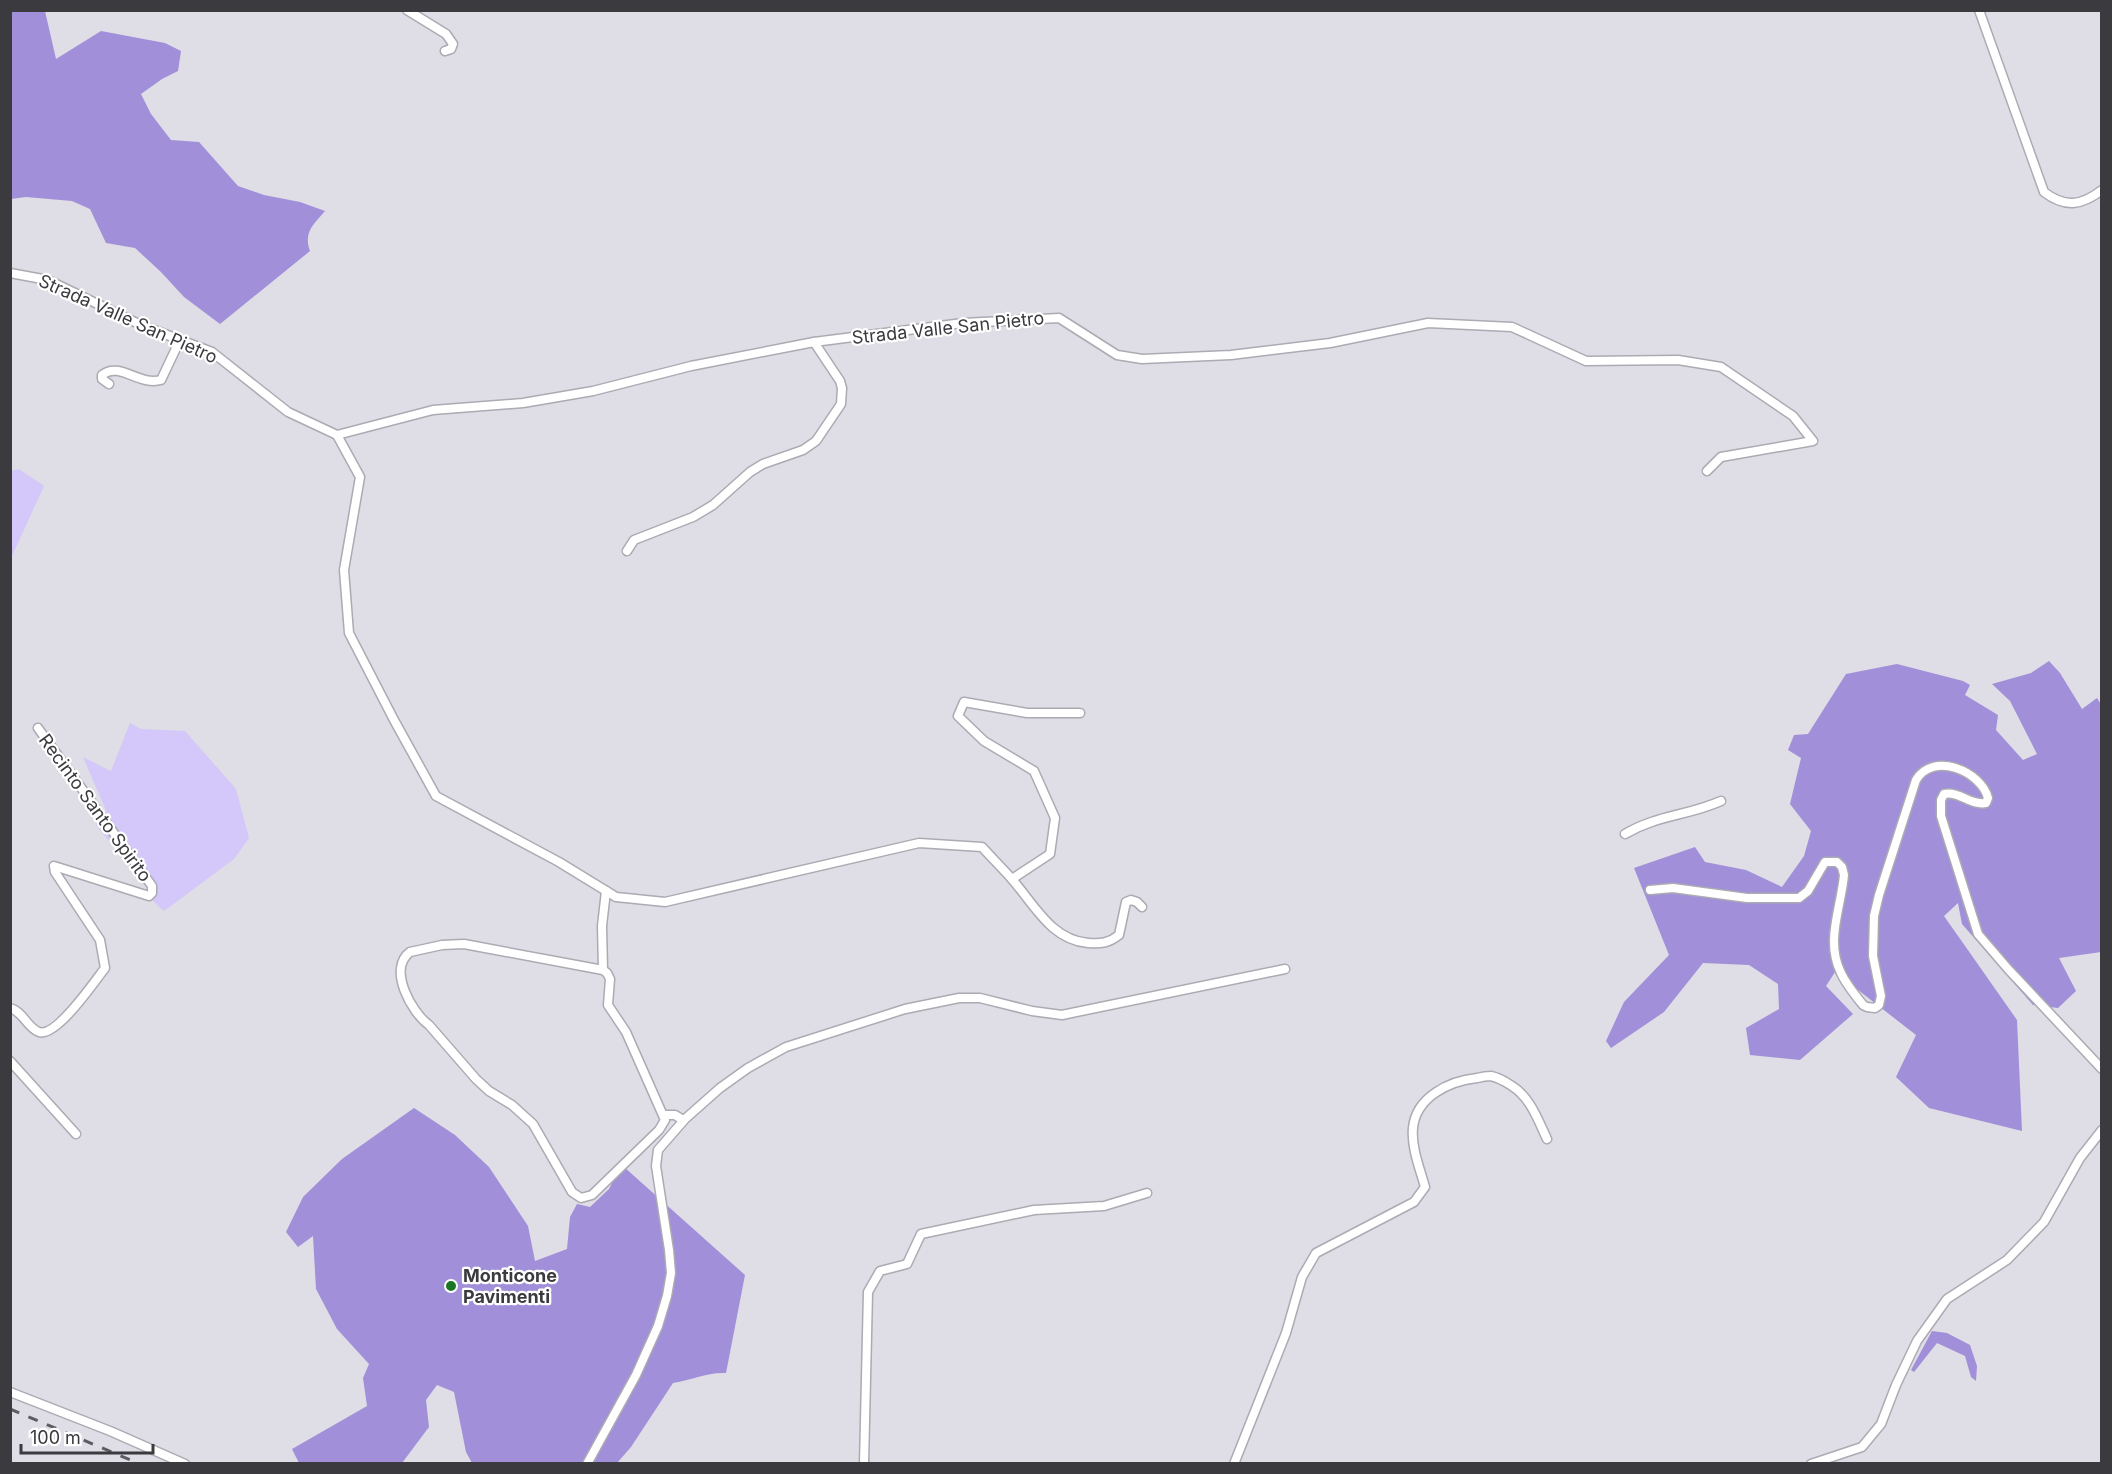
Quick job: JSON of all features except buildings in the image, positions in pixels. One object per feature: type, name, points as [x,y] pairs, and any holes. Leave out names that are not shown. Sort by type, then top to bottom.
[{"type":"street","points":[[407,10],[451,39],[453,44],[451,49],[444,51]]},
{"type":"street","points":[[1979,10],[2044,192],[2054,200],[2068,204],[2084,201],[2102,190]]},
{"type":"street","name":"Strada Valle San Pietro","points":[[10,273],[48,280],[141,326],[212,352],[288,412],[337,435],[433,410],[523,403],[593,391],[691,366],[814,342],[963,323],[1059,318],[1118,355],[1142,359],[1232,355],[1330,343],[1428,323],[1512,327],[1586,360],[1678,360],[1721,367],[1794,416],[1813,441],[1721,457],[1707,471]]},
{"type":"street","points":[[109,384],[102,379],[102,375],[111,370],[117,370],[141,381],[160,380],[180,340]]},
{"type":"street","points":[[627,551],[634,540],[693,517],[712,505],[763,464],[803,450],[816,441],[841,404],[842,388],[840,381],[814,342]]},
{"type":"street","points":[[337,435],[360,477],[345,570],[349,633],[436,796],[559,862],[616,897],[665,902],[919,843],[982,847],[1012,879],[1048,924],[1061,935],[1077,942],[1112,941],[1119,935],[1126,902],[1131,900],[1142,907]]},
{"type":"street","points":[[1012,879],[1050,854],[1055,818],[1034,771],[984,741],[958,716],[964,702],[1027,713],[1080,713]]},
{"type":"street","name":"Recinto Santo Spirito","points":[[10,1008],[16,1009],[35,1030],[41,1033],[49,1032],[82,1000],[105,968],[100,940],[55,872],[54,866],[149,896],[152,892],[152,886],[38,729]]},
{"type":"street","points":[[1650,890],[1673,888],[1747,898],[1799,898],[1808,891],[1825,862],[1837,862],[1842,867],[1844,875],[1834,938],[1836,959],[1841,974],[1863,1005],[1875,1008],[1879,1005],[1881,996],[1873,956],[1874,916],[1916,780],[1927,767],[1947,766],[1957,769],[1981,783],[1988,798],[1986,803],[1978,804],[1948,793],[1944,794],[1941,800],[1944,824],[1978,934],[2102,1069]]},
{"type":"street","points":[[1625,834],[1654,819],[1694,811],[1721,801]]},
{"type":"street","points":[[603,970],[602,926],[606,891]]},
{"type":"street","points":[[453,944],[528,955],[603,970],[610,979],[608,1005],[626,1032],[664,1115],[665,1122],[591,1195],[585,1198],[578,1197],[565,1181],[532,1124],[512,1105],[489,1091],[476,1079],[429,1025],[421,1019],[407,995],[401,973],[402,961],[410,952],[453,944]]},
{"type":"street","points":[[587,1464],[636,1375],[658,1326],[667,1296],[671,1273],[656,1166],[658,1150],[684,1120],[720,1088],[748,1068],[786,1047],[905,1009],[959,998],[980,998],[1032,1011],[1062,1015],[1285,969]]},
{"type":"street","points":[[10,1061],[76,1134]]},
{"type":"street","points":[[1234,1464],[1286,1333],[1302,1277],[1316,1253],[1414,1202],[1425,1187],[1413,1128],[1418,1111],[1427,1099],[1443,1088],[1466,1079],[1491,1076],[1513,1086],[1529,1103],[1547,1139]]},
{"type":"street","points":[[664,1115],[675,1115],[684,1120]]},
{"type":"street","points":[[1810,1464],[1862,1448],[1881,1424],[1917,1341],[1947,1299],[2007,1260],[2044,1222],[2080,1158],[2102,1130]]},
{"type":"street","points":[[864,1464],[868,1292],[880,1271],[907,1264],[921,1234],[1034,1210],[1104,1206],[1147,1193]]},
{"type":"street","points":[[10,1392],[110,1431],[185,1464]]},
{"type":"shaded area","points":[[10,11],[45,11],[56,59],[101,31],[165,43],[181,51],[178,71],[141,94],[151,114],[171,140],[199,142],[238,186],[325,211],[309,233],[310,251],[220,324],[184,297],[135,248],[106,243],[90,209],[72,201],[26,197],[11,199]]},
{"type":"shaded area","points":[[19,469],[44,486],[11,558],[11,471]]},
{"type":"shaded area","points":[[2049,661],[2060,673],[2082,709],[2097,698],[2102,706],[2101,952],[2059,958],[2076,991],[2058,1008],[2033,1005],[1962,924],[1958,903],[1944,916],[2017,1020],[2022,1131],[1929,1108],[1896,1077],[1916,1035],[1835,972],[1826,986],[1853,1014],[1800,1060],[1750,1055],[1746,1028],[1779,1009],[1778,984],[1749,965],[1703,963],[1664,1012],[1611,1048],[1606,1041],[1624,1002],[1669,955],[1634,868],[1695,847],[1705,862],[1746,870],[1782,887],[1804,856],[1811,831],[1790,804],[1801,758],[1788,750],[1794,735],[1808,734],[1846,674],[1897,664],[1963,681],[1970,685],[1965,695],[1998,715],[1996,730],[2023,760],[2037,754],[2010,701],[1992,684],[2031,673]]},
{"type":"shaded area","points":[[130,723],[141,729],[185,731],[236,789],[249,838],[234,859],[164,911],[153,901],[150,890],[95,824],[108,815],[83,757],[111,771]]},
{"type":"shaded area","points":[[414,1108],[455,1135],[489,1167],[528,1226],[535,1261],[567,1249],[570,1217],[577,1204],[590,1207],[609,1189],[615,1177],[624,1167],[745,1275],[726,1373],[673,1383],[631,1447],[617,1463],[472,1463],[466,1452],[454,1392],[437,1385],[426,1400],[429,1427],[402,1463],[299,1463],[292,1449],[367,1406],[363,1378],[369,1364],[337,1329],[316,1289],[313,1236],[298,1247],[286,1232],[303,1197],[342,1159]]},
{"type":"shaded area","points":[[1932,1331],[1947,1333],[1970,1345],[1977,1366],[1976,1381],[1971,1377],[1965,1356],[1937,1343],[1914,1372],[1911,1370]]},
{"type":"railway","points":[[10,1409],[140,1464]]},
{"type":"place","name":"Monticone Pavimenti","points":[[451,1286]]}]
